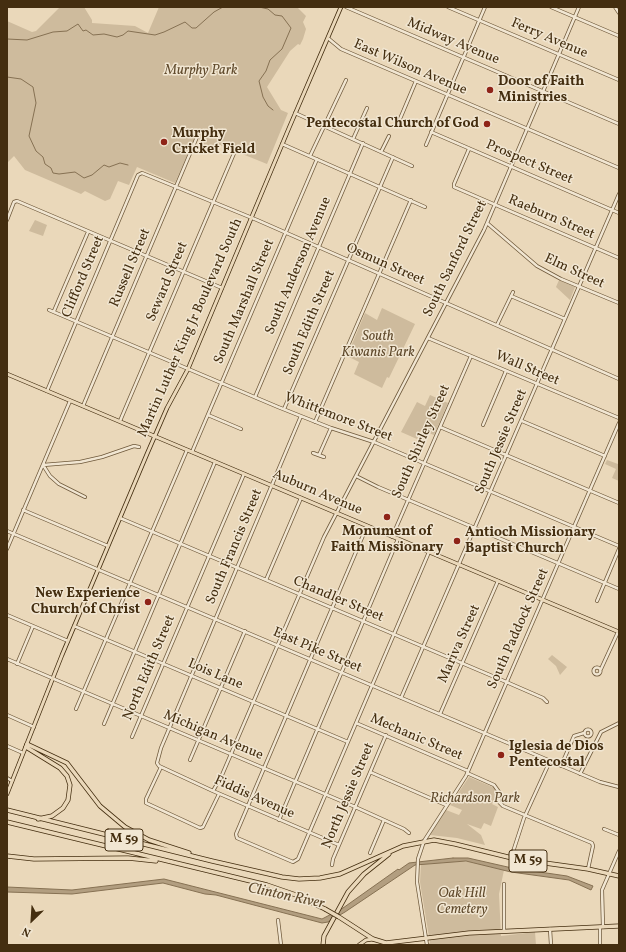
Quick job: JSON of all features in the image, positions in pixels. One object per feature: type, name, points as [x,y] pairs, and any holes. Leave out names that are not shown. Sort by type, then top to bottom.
[{"type":"highway","points":[[27,745],[60,768],[70,785],[68,800],[63,808],[52,816],[36,819]]},
{"type":"highway","points":[[27,745],[67,763],[104,810],[129,830],[149,840],[212,861]]},
{"type":"highway","name":"M 59","points":[[9,811],[36,819],[282,877],[306,879],[340,874],[407,845],[424,841],[445,842],[511,858],[588,869],[619,876]]},
{"type":"highway","name":"M 59","points":[[8,822],[267,886],[296,895],[339,917],[373,940],[390,943],[462,934],[619,926]]},
{"type":"highway","points":[[322,945],[323,939],[348,892],[364,874],[393,851]]},
{"type":"highway","points":[[7,856],[34,859],[128,858],[165,861]]},
{"type":"main road","name":"Martin Luther King Jr Boulevard South","points":[[7,794],[98,569],[171,400],[188,368],[282,144],[342,7]]},
{"type":"main road","name":"Auburn Avenue","points":[[7,374],[618,632]]},
{"type":"main road","points":[[359,945],[366,940],[373,940]]},
{"type":"street","name":"Midway Avenue","points":[[346,7],[619,124]]},
{"type":"street","name":"Ferry Avenue","points":[[448,7],[619,80]]},
{"type":"street","points":[[426,145],[485,7]]},
{"type":"street","points":[[551,7],[619,36]]},
{"type":"street","name":"South Sanford Street","points":[[214,791],[254,702],[299,594],[337,513],[447,303],[487,223],[579,7]]},
{"type":"street","points":[[615,7],[619,13]]},
{"type":"street","name":"East Wilson Avenue","points":[[329,39],[341,49],[619,168]]},
{"type":"street","points":[[310,156],[346,80]]},
{"type":"street","points":[[397,126],[416,81]]},
{"type":"street","points":[[353,139],[367,108]]},
{"type":"street","points":[[296,113],[412,166]]},
{"type":"street","name":"Prospect Street","points":[[431,132],[619,213]]},
{"type":"street","points":[[381,152],[389,136]]},
{"type":"street","name":"Russell Street","points":[[83,406],[197,137]]},
{"type":"street","name":"South Anderson Avenue","points":[[255,397],[363,143]]},
{"type":"street","points":[[282,144],[425,207]]},
{"type":"street","name":"Raeburn Street","points":[[469,149],[454,186],[619,258]]},
{"type":"street","name":"Seward Street","points":[[120,421],[235,151]]},
{"type":"street","name":"South Edith Street","points":[[284,409],[393,157]]},
{"type":"street","name":"South Marshall Street","points":[[192,452],[317,159]]},
{"type":"street","name":"Osmun Street","points":[[141,173],[285,232],[619,379]]},
{"type":"street","name":"Clifford Street","points":[[47,391],[138,174],[141,173]]},
{"type":"street","name":"South Jessie Street","points":[[401,698],[460,565],[619,194]]},
{"type":"street","points":[[315,422],[410,200]]},
{"type":"street","points":[[7,220],[14,202],[18,202],[222,288]]},
{"type":"street","name":"Elm Street","points":[[487,223],[535,265],[619,303]]},
{"type":"street","points":[[54,311],[88,232]]},
{"type":"street","points":[[496,325],[514,292]]},
{"type":"street","points":[[511,296],[565,319]]},
{"type":"street","name":"Whittemore Street","points":[[49,310],[315,422],[374,442],[619,546]]},
{"type":"street","name":"Wall Street","points":[[428,338],[619,418]]},
{"type":"street","name":"South Shirley Street","points":[[392,537],[471,356]]},
{"type":"street","points":[[482,425],[506,371]]},
{"type":"street","points":[[7,549],[70,401]]},
{"type":"street","points":[[208,415],[240,429]]},
{"type":"street","name":"South Francis Street","points":[[161,767],[157,764],[157,759],[169,728],[301,416]]},
{"type":"street","points":[[522,421],[605,456]]},
{"type":"street","name":"South Paddock Street","points":[[427,945],[417,890],[418,859],[424,841],[467,772],[619,423]]},
{"type":"street","points":[[440,427],[619,503]]},
{"type":"street","points":[[319,455],[331,428]]},
{"type":"street","points":[[42,465],[80,462],[102,457],[134,446],[139,447]]},
{"type":"street","points":[[76,709],[187,450]]},
{"type":"street","points":[[313,453],[324,457]]},
{"type":"street","points":[[104,724],[215,462]]},
{"type":"street","points":[[42,465],[50,476],[59,484],[85,497]]},
{"type":"street","points":[[187,607],[244,474]]},
{"type":"street","points":[[356,476],[408,500],[619,589]]},
{"type":"street","points":[[266,580],[301,498]]},
{"type":"street","points":[[23,510],[108,546]]},
{"type":"street","name":"Chandler Street","points":[[120,518],[507,682],[543,698],[547,702]]},
{"type":"street","points":[[367,526],[236,836],[296,861],[429,552]]},
{"type":"street","name":"East Pike Street","points":[[7,531],[580,774],[604,784],[619,787]]},
{"type":"street","points":[[279,820],[398,539]]},
{"type":"street","points":[[597,601],[619,549]]},
{"type":"street","name":"Mariva Street","points":[[440,714],[498,581]]},
{"type":"street","name":"North Edith Street","points":[[132,737],[187,607]]},
{"type":"street","points":[[7,615],[68,641]]},
{"type":"street","points":[[17,664],[33,626]]},
{"type":"street","name":"Lois Lane","points":[[74,626],[348,742]]},
{"type":"street","points":[[190,760],[245,631]]},
{"type":"street","points":[[601,669],[618,632]]},
{"type":"street","name":"Michigan Avenue","points":[[7,659],[326,794],[405,829],[409,833]]},
{"type":"street","points":[[7,715],[34,727]]},
{"type":"street","name":"Mechanic Street","points":[[356,723],[386,735],[494,785],[498,790],[501,805],[592,843],[593,846],[588,869]]},
{"type":"street","points":[[580,774],[600,733],[619,723]]},
{"type":"street","points":[[561,766],[574,736],[584,733]]},
{"type":"street","name":"North Jessie Street","points":[[332,865],[339,845],[386,735]]},
{"type":"street","points":[[7,746],[23,753]]},
{"type":"street","points":[[511,858],[525,815],[550,761]]},
{"type":"street","points":[[161,767],[146,803],[202,828],[219,794]]},
{"type":"street","name":"Fiddis Avenue","points":[[161,767],[248,807],[339,845]]},
{"type":"street","points":[[370,772],[446,805]]},
{"type":"street","points":[[7,778],[12,781]]},
{"type":"street","points":[[370,853],[384,820]]},
{"type":"street","points":[[604,829],[619,835]]},
{"type":"street","points":[[600,945],[602,890],[619,851]]},
{"type":"street","points":[[504,884],[504,931]]},
{"type":"street","points":[[278,920],[281,945]]},
{"type":"street","points":[[550,929],[551,945]]},
{"type":"green space","name":"Murphy Park","points":[[60,7],[84,7],[92,20],[92,23],[135,26],[148,33],[159,7],[297,7],[306,16],[303,22],[306,29],[303,39],[300,45],[298,44],[290,51],[267,87],[281,110],[288,113],[267,164],[220,145],[216,151],[207,150],[196,135],[175,183],[137,167],[129,185],[118,181],[110,199],[105,201],[85,191],[81,194],[25,170],[14,156],[7,163],[7,21],[32,32],[36,31]]},
{"type":"green space","points":[[35,220],[47,225],[43,236],[29,231]]},
{"type":"green space","points":[[559,280],[575,287],[570,300],[556,287]]},
{"type":"green space","name":"South Kiwanis Park","points":[[382,308],[415,324],[389,378],[387,377],[382,388],[354,374],[359,362],[347,356],[365,313],[377,320]]},
{"type":"green space","points":[[430,395],[448,403],[434,435],[421,430],[417,439],[401,432],[417,402],[425,406]]},
{"type":"green space","points":[[607,460],[618,464],[619,462],[619,481],[612,478],[616,469],[605,464]]},
{"type":"green space","points":[[552,655],[567,667],[560,675],[556,666],[548,659]]},
{"type":"green space","name":"Richardson Park","points":[[469,777],[495,788],[497,793],[497,800],[495,799],[492,804],[498,807],[491,826],[484,823],[481,829],[467,824],[481,835],[485,845],[457,838],[430,835],[446,810],[459,815],[462,810],[450,805]]},
{"type":"green space","name":"Oak Hill Cemetery","points":[[456,861],[471,862],[504,870],[499,894],[501,936],[535,932],[536,945],[420,945],[430,943],[420,882],[421,864]]},
{"type":"shaded area","points":[[453,858],[468,858],[512,868],[567,876],[593,886],[591,890],[569,880],[511,872],[466,861],[415,865],[345,912],[328,922],[322,923],[216,895],[205,894],[163,883],[72,894],[7,892],[7,887],[72,890],[164,879],[322,919],[343,908],[398,869],[399,870],[409,863]]},
{"type":"waterway","points":[[7,39],[27,40],[53,32],[67,31],[78,24],[83,31],[86,30],[93,35],[104,34],[117,37],[128,31],[155,35],[185,22],[192,28],[196,28],[214,12],[223,7]]},
{"type":"waterway","points":[[259,7],[268,9],[275,15],[282,16],[291,28],[282,49],[270,60],[266,71],[259,81],[263,97],[268,106],[273,110]]},
{"type":"waterway","points":[[7,77],[21,79],[33,87],[36,103],[29,136],[36,151],[43,157],[45,164],[51,168],[53,173],[59,174],[75,172],[84,178],[92,175],[104,165],[109,167],[120,163],[128,165]]},
{"type":"place","name":"Door of Faith Ministries","points":[[490,90]]},
{"type":"place","name":"Pentecostal Church of God","points":[[487,124]]},
{"type":"place","name":"Murphy Cricket Field","points":[[164,142]]},
{"type":"place","name":"Monument of Faith Missionary","points":[[387,517]]},
{"type":"place","name":"Antioch Missionary Baptist Church","points":[[457,541]]},
{"type":"place","name":"New Experience Church of Christ","points":[[148,602]]},
{"type":"place","name":"Iglesia de Dios Pentecostal","points":[[501,755]]},
{"type":"water label","name":"Clinton River","points":[[286,897]]}]
